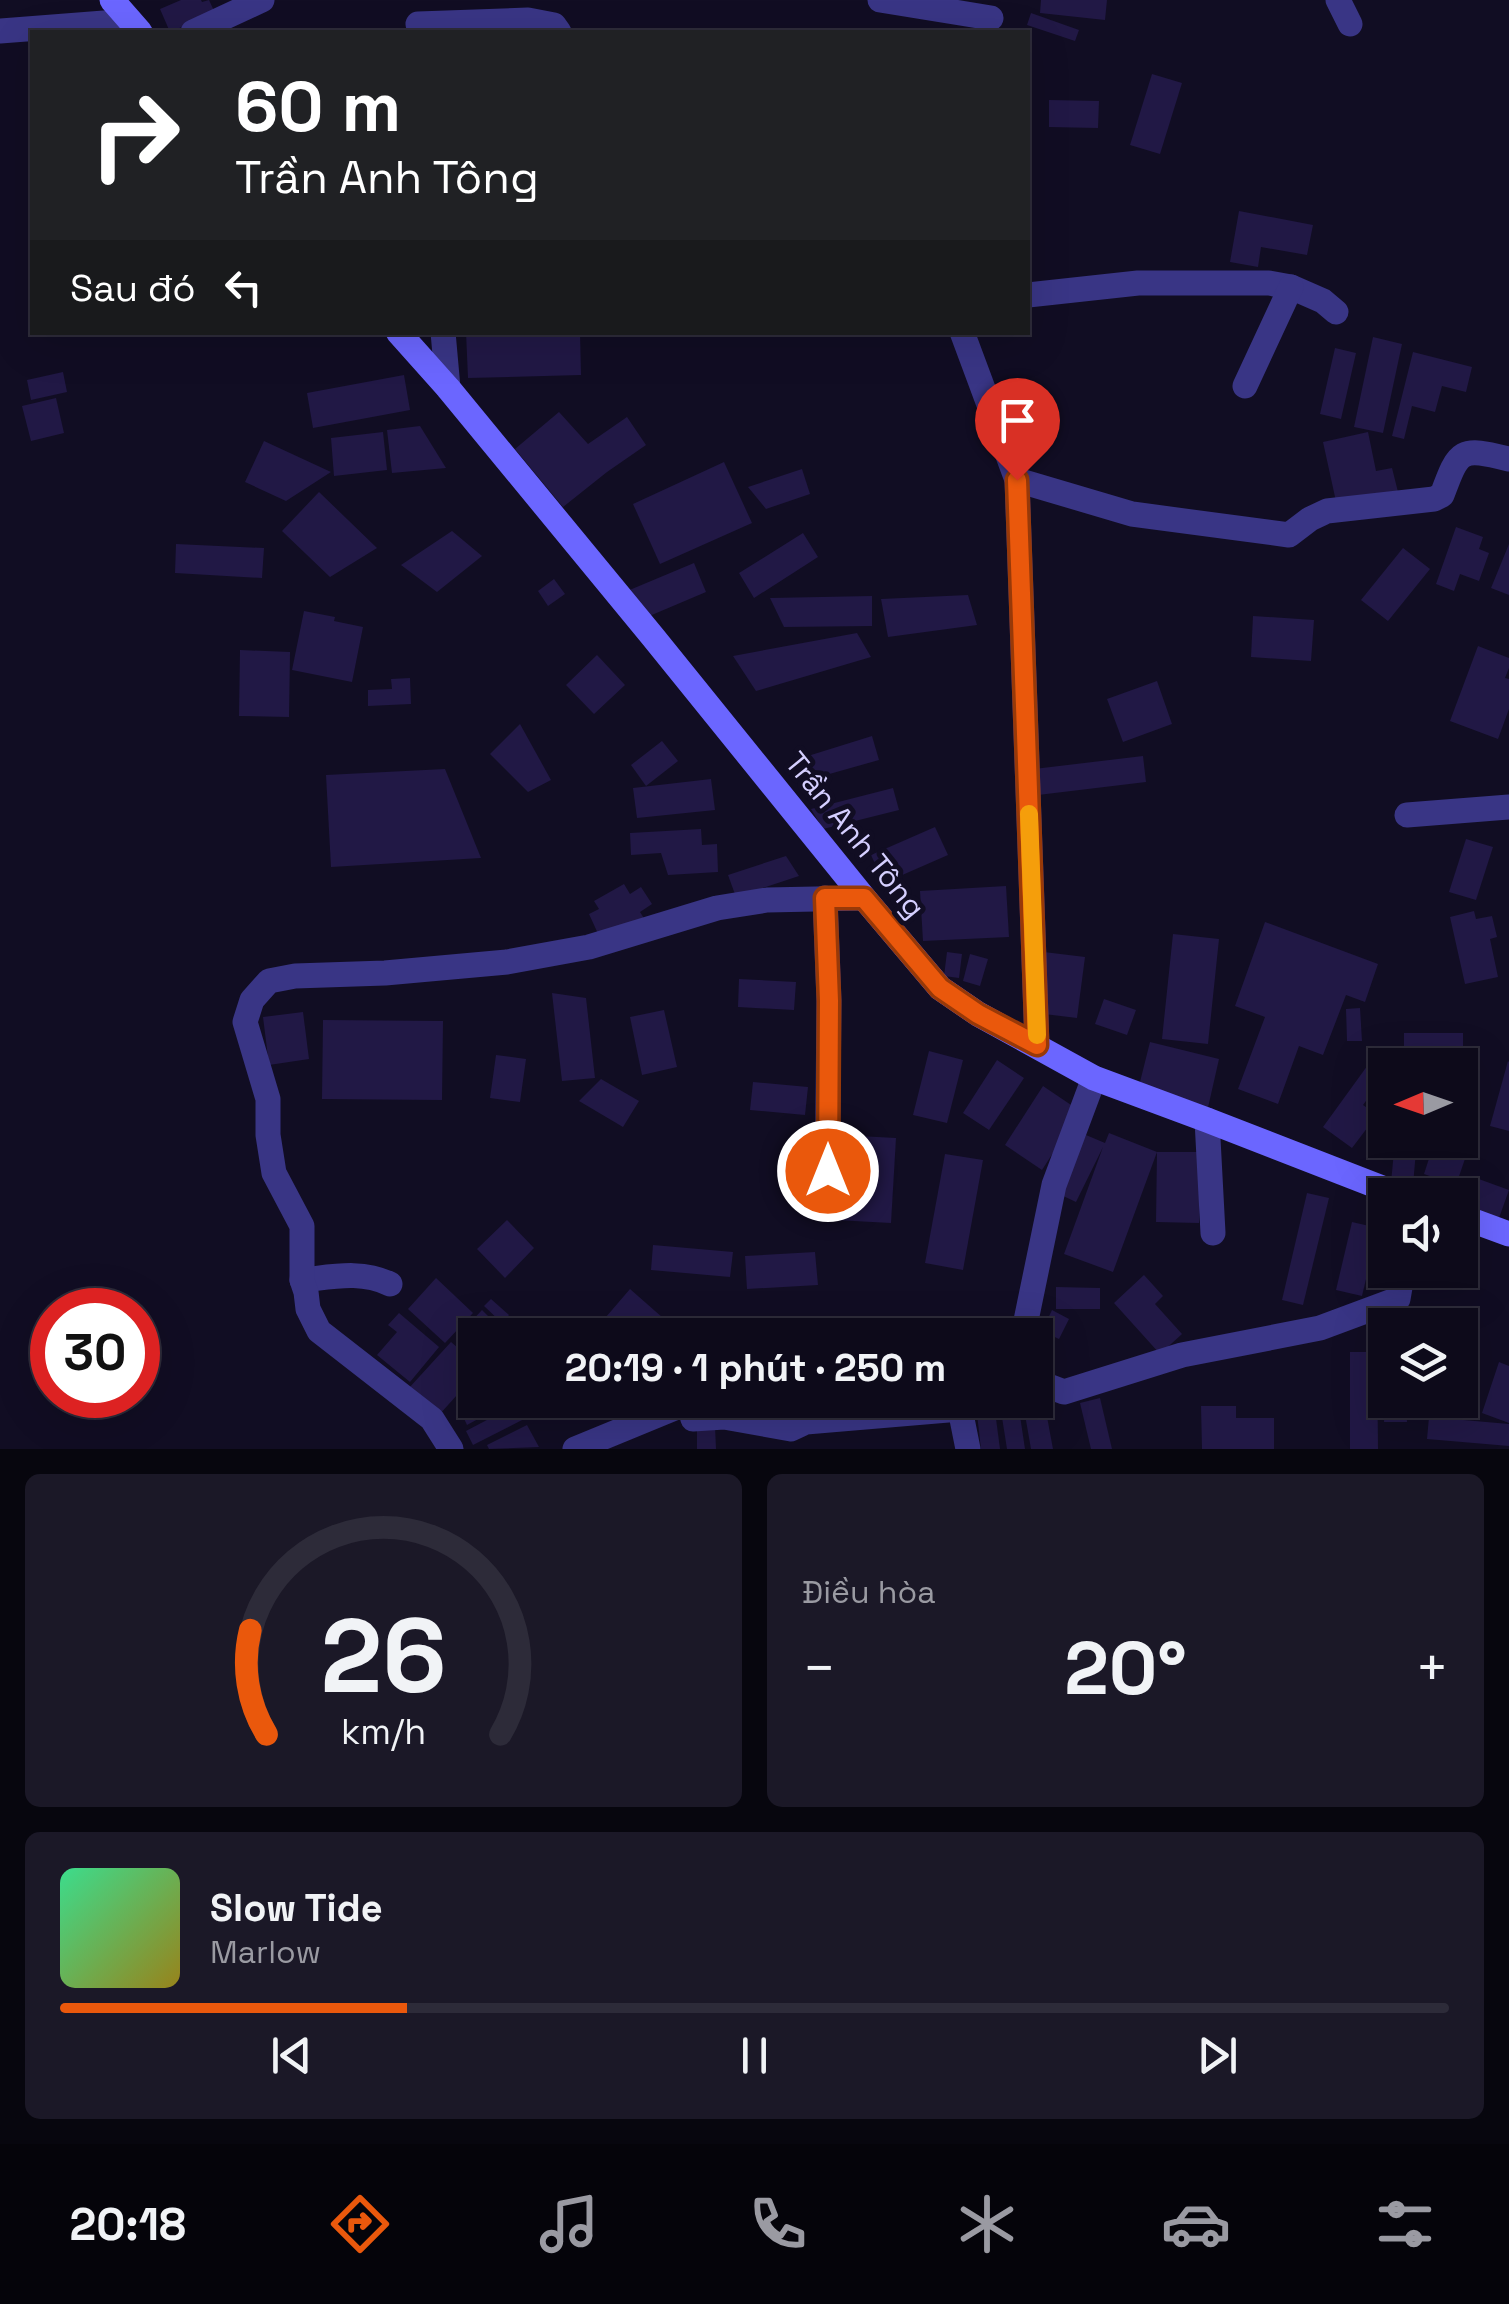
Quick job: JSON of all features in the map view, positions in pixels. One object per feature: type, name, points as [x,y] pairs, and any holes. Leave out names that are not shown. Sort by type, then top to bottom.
[{"type":"street","points":[[112,0],[136,26]]},
{"type":"street","points":[[197,30],[262,0]]},
{"type":"street","points":[[880,0],[992,17]]},
{"type":"street","points":[[1338,0],[1350,24]]},
{"type":"street","points":[[418,19],[528,20],[554,25],[557,30]]},
{"type":"street","points":[[0,30],[136,26]]},
{"type":"street","points":[[1030,295],[1138,283],[1232,282],[1291,287],[1323,301],[1336,312]]},
{"type":"street","points":[[1245,386],[1291,287]]},
{"type":"street","name":"Trần Anh Tông","points":[[401,335],[940,988],[978,1014],[1094,1078],[1368,1183]]},
{"type":"street","points":[[443,335],[448,388]]},
{"type":"street","points":[[963,335],[1017,480],[1037,1045]]},
{"type":"street","points":[[1017,480],[1132,514],[1288,535],[1327,510],[1434,499],[1442,495],[1455,461],[1464,454],[1484,453],[1509,459]]},
{"type":"street","points":[[1407,816],[1509,807]]},
{"type":"street","points":[[825,898],[828,1205]]},
{"type":"street","points":[[452,1449],[432,1419],[320,1331],[308,1310],[302,1280],[302,1226],[274,1173],[268,1099],[245,1022],[252,1000],[269,981],[295,976],[386,973],[506,962],[589,947],[717,908],[767,900],[864,898]]},
{"type":"street","points":[[1027,1318],[1054,1185],[1094,1078]]},
{"type":"street","points":[[1207,1120],[1213,1233]]},
{"type":"street","points":[[1478,1223],[1509,1234]]},
{"type":"street","points":[[302,1280],[356,1274],[390,1284]]},
{"type":"street","points":[[1053,1388],[1064,1392],[1182,1355],[1320,1328],[1398,1299],[1400,1288]]},
{"type":"street","points":[[575,1449],[650,1418]]},
{"type":"street","points":[[724,1418],[791,1429],[806,1422],[842,1418]]},
{"type":"street","points":[[967,1418],[968,1449]]},
{"type":"street","points":[[806,1422],[812,1449]]},
{"type":"building","points":[[181,0],[209,0],[215,13],[169,30],[160,9]]},
{"type":"building","points":[[1041,0],[1107,0],[1105,20],[1040,13]]},
{"type":"building","points":[[1031,13],[1079,30],[1075,41],[1027,25]]},
{"type":"building","points":[[1152,74],[1182,83],[1160,154],[1130,145]]},
{"type":"building","points":[[1049,100],[1099,101],[1098,128],[1049,127]]},
{"type":"building","points":[[1239,211],[1313,225],[1307,255],[1261,247],[1258,267],[1230,262]]},
{"type":"building","points":[[466,335],[580,335],[581,375],[468,378]]},
{"type":"building","points":[[1373,337],[1402,344],[1383,433],[1354,427]]},
{"type":"building","points":[[1335,348],[1356,353],[1341,419],[1320,414]]},
{"type":"building","points":[[1413,352],[1472,367],[1466,392],[1442,386],[1435,412],[1412,406],[1404,439],[1392,436]]},
{"type":"building","points":[[63,372],[67,392],[31,400],[27,380]]},
{"type":"building","points":[[404,375],[410,410],[313,428],[307,393]]},
{"type":"building","points":[[56,398],[64,433],[31,441],[22,406]]},
{"type":"building","points":[[559,412],[588,444],[627,417],[646,445],[563,507],[515,449]]},
{"type":"building","points":[[420,426],[446,468],[392,473],[387,430]]},
{"type":"building","points":[[383,432],[387,470],[334,476],[331,438]]},
{"type":"building","points":[[1368,432],[1376,471],[1392,468],[1398,492],[1337,506],[1323,442]]},
{"type":"building","points":[[264,441],[331,472],[286,501],[245,482]]},
{"type":"building","points":[[724,462],[752,523],[660,564],[633,504]]},
{"type":"building","points":[[802,469],[810,494],[766,509],[748,487]]},
{"type":"building","points":[[319,492],[377,548],[330,577],[282,531]]},
{"type":"building","points":[[1456,527],[1483,537],[1479,549],[1489,553],[1479,581],[1460,574],[1454,591],[1436,584]]},
{"type":"building","points":[[452,531],[482,556],[437,592],[401,565]]},
{"type":"building","points":[[803,533],[818,557],[754,598],[739,573]]},
{"type":"building","points":[[176,544],[264,548],[262,578],[175,573]]},
{"type":"building","points":[[1509,544],[1509,595],[1491,588]]},
{"type":"building","points":[[1403,548],[1430,569],[1388,621],[1361,600]]},
{"type":"building","points":[[694,563],[706,592],[640,620],[620,594]]},
{"type":"building","points":[[554,579],[565,594],[548,606],[538,591]]},
{"type":"building","points":[[968,595],[977,625],[888,637],[881,599]]},
{"type":"building","points":[[872,596],[872,626],[784,627],[770,598]]},
{"type":"building","points":[[304,611],[363,627],[352,682],[292,670]]},
{"type":"building","points":[[1253,616],[1314,620],[1311,661],[1251,657]]},
{"type":"building","points":[[857,633],[871,657],[756,691],[733,656]]},
{"type":"building","points":[[1478,646],[1509,658],[1505,678],[1509,679],[1509,709],[1498,739],[1450,721]]},
{"type":"building","points":[[240,650],[290,652],[289,717],[239,716]]},
{"type":"building","points":[[597,655],[625,685],[594,714],[566,685]]},
{"type":"building","points":[[410,678],[411,704],[368,706],[368,690],[392,689],[391,679]]},
{"type":"building","points":[[1157,681],[1172,724],[1123,742],[1107,699]]},
{"type":"building","points":[[520,724],[551,780],[528,792],[490,754]]},
{"type":"building","points":[[872,736],[879,760],[801,782],[795,760]]},
{"type":"building","points":[[662,741],[678,761],[646,786],[631,765]]},
{"type":"building","points":[[1143,756],[1146,782],[1038,795],[1034,769]]},
{"type":"building","points":[[445,769],[481,858],[331,867],[326,775]]},
{"type":"building","points":[[711,779],[715,810],[637,818],[633,788]]},
{"type":"building","points":[[893,788],[899,810],[823,829],[811,809]]},
{"type":"building","points":[[935,827],[948,855],[884,883],[871,855]]},
{"type":"building","points":[[701,829],[702,845],[717,844],[718,872],[668,875],[661,853],[631,855],[630,833]]},
{"type":"building","points":[[1466,839],[1493,847],[1476,900],[1449,892]]},
{"type":"building","points":[[786,856],[799,876],[736,897],[728,875]]},
{"type":"building","points":[[624,884],[630,894],[641,887],[652,904],[640,912],[645,920],[600,938],[589,914],[599,909],[594,901]]},
{"type":"building","points":[[1006,886],[1009,937],[923,941],[920,891]]},
{"type":"building","points":[[1474,911],[1476,919],[1492,916],[1497,937],[1490,939],[1498,977],[1465,984],[1450,917]]},
{"type":"building","points":[[1265,922],[1378,964],[1365,1002],[1346,995],[1323,1055],[1299,1046],[1278,1104],[1238,1089],[1265,1017],[1235,1006]]},
{"type":"building","points":[[1173,934],[1219,939],[1208,1044],[1162,1039]]},
{"type":"building","points":[[947,952],[962,954],[959,978],[944,976]]},
{"type":"building","points":[[1044,952],[1085,957],[1077,1018],[1036,1013]]},
{"type":"building","points":[[970,954],[988,959],[980,986],[963,981]]},
{"type":"building","points":[[739,979],[796,982],[794,1010],[738,1007]]},
{"type":"building","points":[[552,993],[586,998],[595,1078],[562,1081]]},
{"type":"building","points":[[1104,999],[1136,1010],[1127,1035],[1095,1024]]},
{"type":"building","points":[[1360,1008],[1362,1041],[1347,1041],[1346,1009]]},
{"type":"building","points":[[664,1010],[677,1067],[642,1075],[630,1017]]},
{"type":"building","points":[[303,1012],[309,1059],[269,1065],[263,1017]]},
{"type":"building","points":[[323,1020],[443,1021],[442,1100],[322,1099]]},
{"type":"building","points":[[1404,1033],[1463,1033],[1463,1048],[1404,1048]]},
{"type":"building","points":[[1150,1042],[1219,1059],[1207,1112],[1137,1094]]},
{"type":"building","points":[[929,1051],[963,1060],[947,1123],[913,1115]]},
{"type":"building","points":[[496,1055],[526,1059],[520,1102],[490,1098]]},
{"type":"building","points":[[997,1060],[1024,1078],[989,1130],[963,1113]]},
{"type":"building","points":[[1509,1062],[1509,1131],[1490,1126]]},
{"type":"building","points":[[1368,1065],[1368,1098],[1363,1105],[1368,1109],[1368,1127],[1352,1148],[1323,1127]]},
{"type":"building","points":[[601,1079],[639,1101],[623,1127],[579,1101]]},
{"type":"building","points":[[753,1082],[808,1087],[805,1115],[750,1110]]},
{"type":"building","points":[[1043,1086],[1080,1111],[1042,1170],[1005,1145]]},
{"type":"building","points":[[1109,1133],[1157,1152],[1113,1272],[1064,1254],[1103,1147],[1076,1202],[1059,1194],[1086,1135],[1105,1143]]},
{"type":"building","points":[[840,1135],[896,1138],[891,1223],[835,1220]]},
{"type":"building","points":[[1157,1152],[1200,1152],[1199,1223],[1156,1222]]},
{"type":"building","points":[[945,1154],[983,1160],[963,1270],[925,1263]]},
{"type":"building","points":[[1393,1158],[1415,1158],[1414,1178],[1391,1178]]},
{"type":"building","points":[[1429,1158],[1465,1158],[1458,1178],[1424,1174]]},
{"type":"building","points":[[1478,1179],[1509,1190],[1499,1218],[1478,1210]]},
{"type":"building","points":[[1307,1193],[1329,1198],[1303,1305],[1282,1300]]},
{"type":"building","points":[[507,1220],[534,1248],[505,1278],[477,1249]]},
{"type":"building","points":[[1352,1222],[1368,1226],[1368,1270],[1362,1296],[1336,1290]]},
{"type":"building","points":[[653,1245],[733,1252],[730,1277],[651,1270]]},
{"type":"building","points":[[815,1252],[818,1285],[747,1289],[745,1256]]},
{"type":"building","points":[[1144,1275],[1163,1296],[1155,1304],[1182,1334],[1160,1354],[1114,1303]]},
{"type":"building","points":[[436,1278],[473,1313],[468,1318],[458,1318],[458,1329],[445,1343],[408,1309]]},
{"type":"building","points":[[1056,1287],[1100,1288],[1100,1309],[1056,1309]]},
{"type":"building","points":[[630,1289],[663,1318],[607,1318]]},
{"type":"building","points":[[491,1299],[509,1315],[497,1318],[484,1306]]},
{"type":"building","points":[[1052,1310],[1069,1319],[1059,1339],[1053,1336],[1053,1318],[1048,1318]]},
{"type":"building","points":[[399,1313],[439,1347],[410,1382],[377,1355],[397,1332],[388,1325]]},
{"type":"building","points":[[451,1342],[458,1348],[458,1394],[439,1415],[409,1388]]},
{"type":"building","points":[[1350,1352],[1368,1352],[1368,1418],[1378,1418],[1378,1449],[1350,1449]]},
{"type":"building","points":[[1499,1362],[1509,1366],[1509,1423],[1482,1413]]},
{"type":"building","points":[[1100,1398],[1112,1449],[1091,1449],[1080,1403]]},
{"type":"building","points":[[1201,1406],[1236,1406],[1236,1418],[1274,1418],[1274,1449],[1202,1449]]},
{"type":"building","points":[[491,1418],[524,1419],[473,1445],[466,1431]]},
{"type":"building","points":[[977,1418],[996,1418],[1000,1449],[981,1449]]},
{"type":"building","points":[[1002,1418],[1020,1418],[1025,1449],[1007,1449]]},
{"type":"building","points":[[1026,1418],[1047,1418],[1053,1449],[1031,1449]]},
{"type":"building","points":[[1384,1418],[1407,1418],[1407,1422],[1384,1422]]},
{"type":"building","points":[[1429,1418],[1509,1424],[1509,1446],[1427,1439]]},
{"type":"building","points":[[527,1425],[539,1447],[489,1449],[487,1445]]},
{"type":"building","points":[[697,1426],[715,1426],[716,1449],[697,1449]]},
{"type":"slow traffic","points":[[1029,814],[1037,1035]]},
{"type":"route","points":[[828,1171],[825,898],[864,898],[940,988],[978,1014],[1037,1045],[1017,480]]}]
